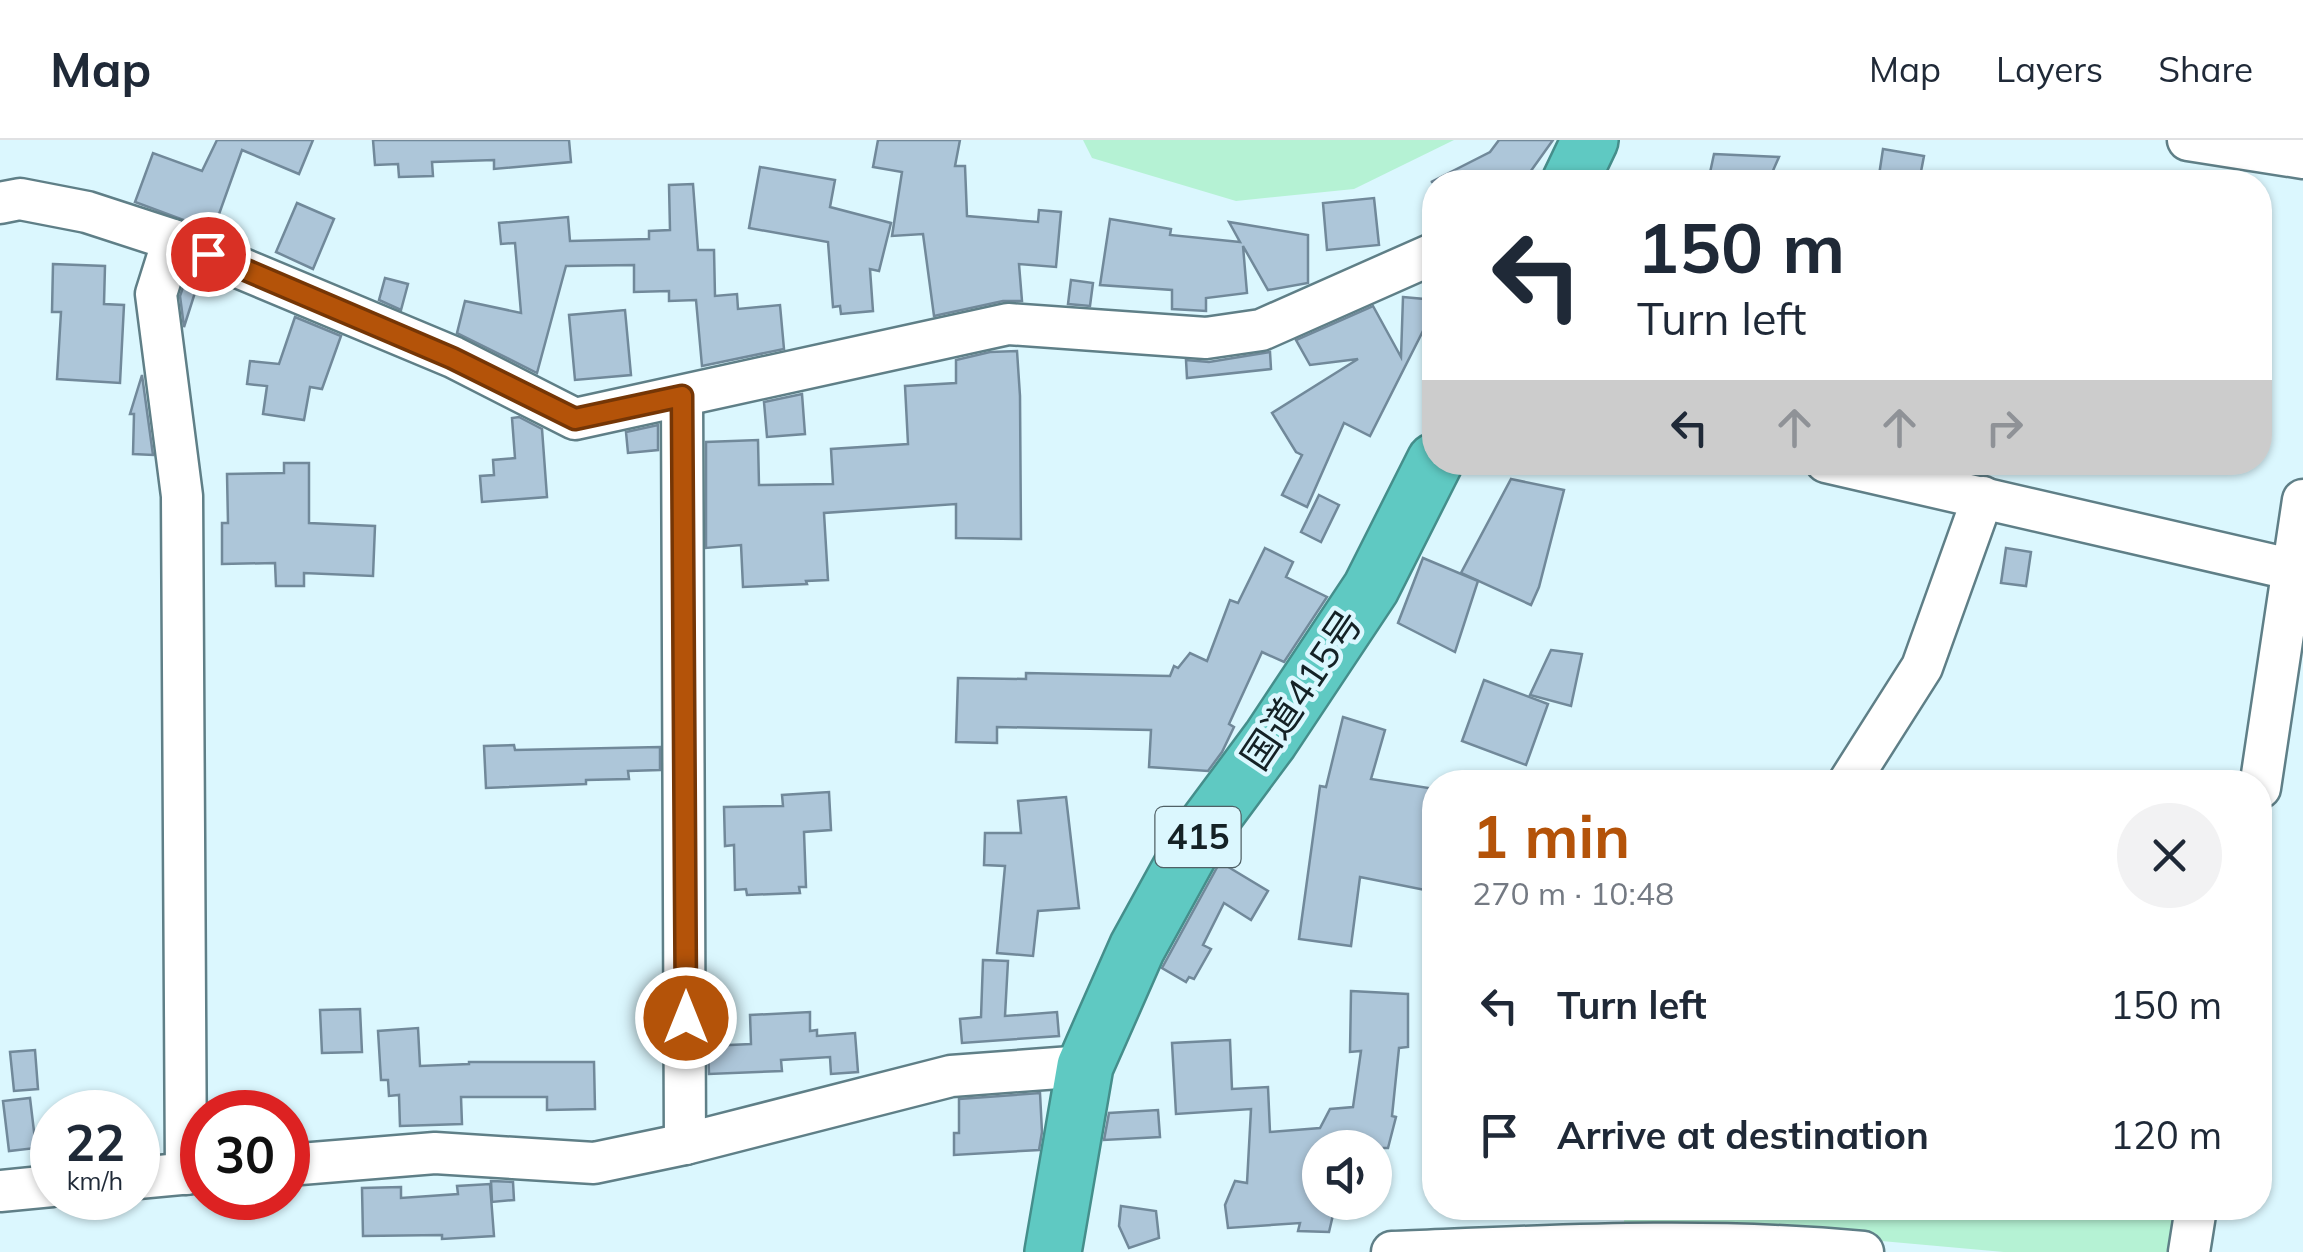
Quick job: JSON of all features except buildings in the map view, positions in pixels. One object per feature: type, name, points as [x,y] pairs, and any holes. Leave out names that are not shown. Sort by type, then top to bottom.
[{"type":"highway","points":[[1576,170],[1590,140]]},
{"type":"highway","name":"国道415号","points":[[1053,1252],[1085,1066],[1137,948],[1198,836],[1270,740],[1371,588],[1428,475]]},
{"type":"street","points":[[2188,140],[2303,158]]},
{"type":"street","points":[[0,203],[20,199],[87,212],[173,240],[452,358],[575,419],[1008,324],[1206,338],[1260,330],[1422,258]]},
{"type":"street","points":[[173,240],[156,294],[182,496],[193,1090]]},
{"type":"street","points":[[682,396],[685,1144]]},
{"type":"street","points":[[1884,475],[2298,571]]},
{"type":"street","points":[[1857,770],[1922,667],[1983,497]]},
{"type":"street","points":[[2263,770],[2298,571],[2303,500]]},
{"type":"street","points":[[310,1163],[435,1153],[594,1163],[685,1144],[951,1076],[1085,1066]]},
{"type":"street","points":[[0,1191],[30,1188]]},
{"type":"street","points":[[2189,1252],[2194,1220]]},
{"type":"street","points":[[1392,1252],[1567,1249],[1625,1237],[1863,1252]]},
{"type":"green space","points":[[1083,140],[1454,140],[1354,189],[1236,201],[1092,158]]},
{"type":"green space","points":[[1624,1220],[2176,1220],[2170,1252],[2004,1252],[1781,1232],[1623,1235]]},
{"type":"route","points":[[208,254],[452,358],[575,419],[682,396],[686,1018]]}]
